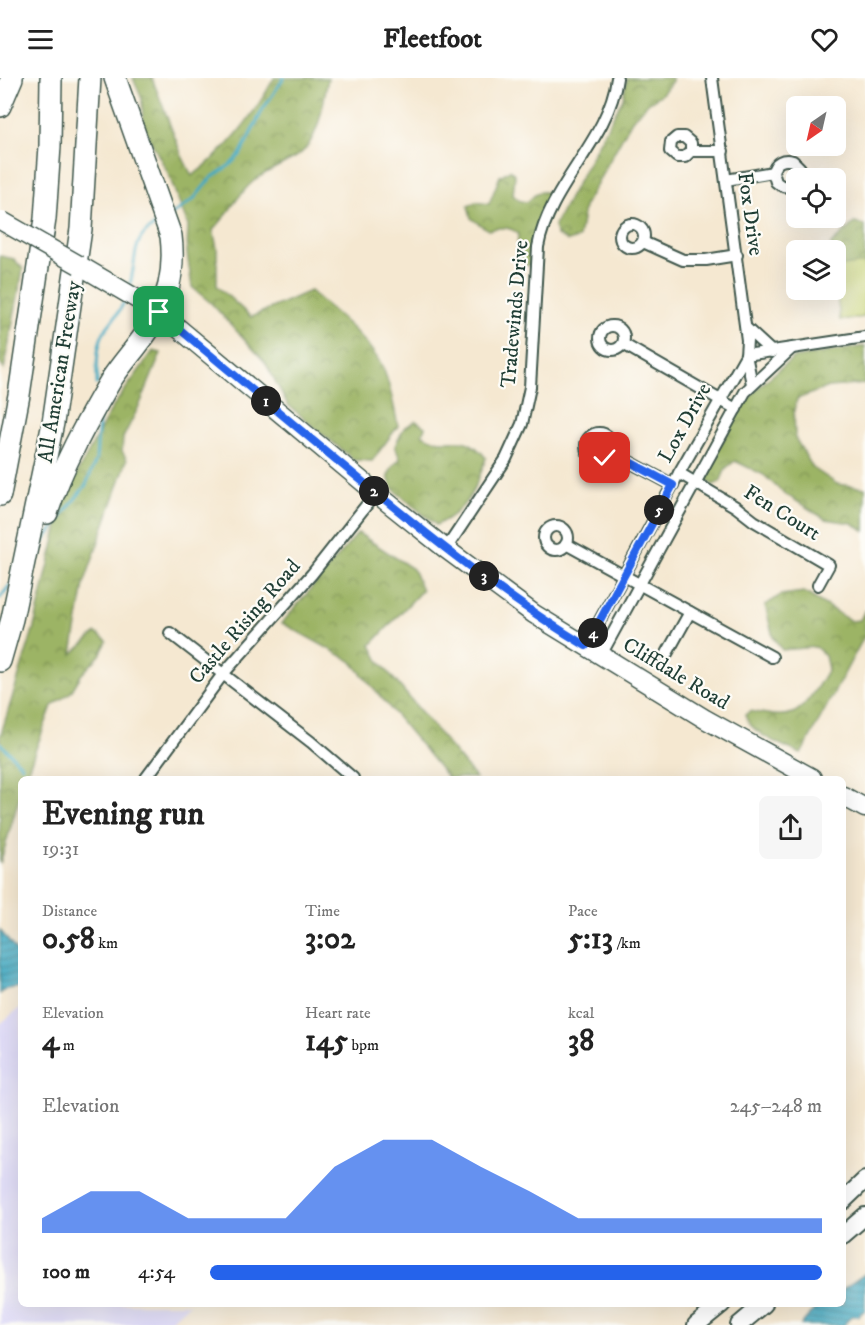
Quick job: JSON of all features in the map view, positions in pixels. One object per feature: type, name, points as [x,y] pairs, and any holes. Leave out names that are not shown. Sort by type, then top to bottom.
[{"type":"highway","points":[[0,106],[12,78]]},
{"type":"highway","name":"All American Freeway","points":[[0,495],[19,395],[45,219],[50,146],[51,78]]},
{"type":"highway","name":"All American Freeway","points":[[0,661],[12,619],[46,466],[72,304],[81,229],[90,78]]},
{"type":"highway","points":[[12,619],[61,474],[113,379],[159,312],[172,268],[174,255],[171,236],[115,78]]},
{"type":"main road","name":"Cliffdale Road","points":[[1,220],[159,312],[376,493],[446,549],[534,614],[705,718],[808,776]]},
{"type":"main road","points":[[846,798],[865,808]]},
{"type":"main road","points":[[846,1197],[865,1180]]},
{"type":"main road","points":[[846,1232],[865,1216]]},
{"type":"main road","points":[[696,1325],[718,1307]]},
{"type":"main road","points":[[739,1325],[760,1307]]},
{"type":"street","name":"Tradewinds Drive","points":[[446,549],[506,459],[522,424],[530,387],[540,235],[549,211],[610,108],[617,78]]},
{"type":"street","name":"Fox Drive","points":[[712,78],[746,328],[746,355],[752,384]]},
{"type":"street","points":[[691,151],[723,151]]},
{"type":"street","points":[[786,186],[776,182],[773,172],[777,164],[789,159],[800,168]]},
{"type":"street","points":[[726,180],[773,172]]},
{"type":"street","points":[[643,242],[683,260],[706,260],[736,255]]},
{"type":"street","points":[[746,328],[772,352]]},
{"type":"street","points":[[746,355],[865,337]]},
{"type":"street","points":[[622,344],[736,409]]},
{"type":"street","name":"Lox Drive","points":[[594,651],[639,584],[752,384],[791,349]]},
{"type":"street","name":"Lox Drive","points":[[594,651],[624,576],[746,355]]},
{"type":"street","points":[[611,452],[673,485]]},
{"type":"street","points":[[679,473],[695,482]]},
{"type":"street","name":"Fen Court","points":[[695,482],[754,521],[829,565],[818,585]]},
{"type":"street","name":"Castle Rising Road","points":[[147,776],[223,674],[312,574],[376,493]]},
{"type":"street","points":[[566,544],[771,657]]},
{"type":"street","points":[[665,657],[690,612]]},
{"type":"street","points":[[170,633],[311,742],[351,776]]},
{"type":"shaded area","points":[[18,1009],[18,1307],[186,1307],[164,1325],[0,1325],[0,1024]]},
{"type":"green space","points":[[133,78],[152,78],[192,176],[239,132],[274,78],[328,78],[316,130],[306,148],[299,155],[255,180],[213,230],[217,248],[217,286],[251,317],[310,291],[368,345],[385,372],[398,426],[372,461],[354,460],[288,405],[265,362],[211,303],[192,287],[187,253],[188,226],[168,173],[143,127],[142,99]]},
{"type":"green space","points":[[627,78],[672,78],[672,81],[662,94],[649,102],[632,120],[584,207],[579,238],[568,241],[557,235],[554,226],[623,98]]},
{"type":"green space","points":[[510,170],[515,175],[513,195],[520,201],[527,202],[542,192],[549,193],[551,198],[542,211],[533,263],[526,266],[518,251],[518,233],[503,228],[488,230],[471,218],[468,206],[475,202],[489,204],[500,176]]},
{"type":"green space","points":[[854,223],[865,225],[865,270],[846,272],[846,240],[835,240]]},
{"type":"green space","points":[[0,256],[14,259],[23,269],[4,369],[0,363]]},
{"type":"green space","points":[[865,263],[865,317],[840,320],[837,300],[846,300],[846,266]]},
{"type":"green space","points":[[865,346],[865,384],[828,387],[797,399],[794,410],[795,438],[813,468],[837,484],[865,488],[865,531],[852,523],[825,519],[782,492],[764,475],[735,461],[726,468],[720,482],[713,485],[706,479],[707,467],[746,401],[793,358]]},
{"type":"green space","points":[[153,351],[161,353],[123,438],[122,451],[127,460],[84,584],[72,654],[96,633],[107,641],[100,655],[81,675],[71,692],[52,706],[26,776],[18,776],[18,802],[0,864],[0,737],[34,627],[65,496],[112,408]]},
{"type":"green space","points":[[416,421],[425,427],[422,434],[431,439],[469,443],[486,458],[469,498],[455,513],[436,525],[392,488],[388,476],[400,459],[395,446],[404,428]]},
{"type":"green space","points":[[358,533],[413,569],[422,590],[371,645],[379,661],[474,776],[446,776],[351,661],[282,623]]},
{"type":"green space","points":[[804,592],[851,621],[860,620],[865,610],[865,635],[801,754],[761,734],[748,722],[745,715],[750,711],[777,715],[793,713],[808,700],[828,669],[825,656],[816,647],[782,650],[773,637],[765,605],[781,595]]},
{"type":"water","points":[[0,930],[18,953],[18,987],[6,989],[0,994]]},
{"type":"water","points":[[865,1274],[865,1310],[858,1316],[851,1316],[844,1325],[801,1325],[818,1307],[846,1307],[846,1287]]},
{"type":"waterway","points":[[171,215],[193,200],[211,178],[240,155],[263,109],[284,78]]},
{"type":"waterway","points":[[129,287],[138,243],[149,229],[158,224]]},
{"type":"waterway","points":[[97,384],[101,338],[125,299]]},
{"type":"waterway","points":[[35,554],[86,485],[96,460],[99,418]]},
{"type":"waterway","points":[[0,598],[10,585]]},
{"type":"waterway","points":[[0,743],[22,766]]},
{"type":"route","points":[[159,312],[446,549],[534,614],[586,646],[673,485],[611,452],[605,458]]}]
